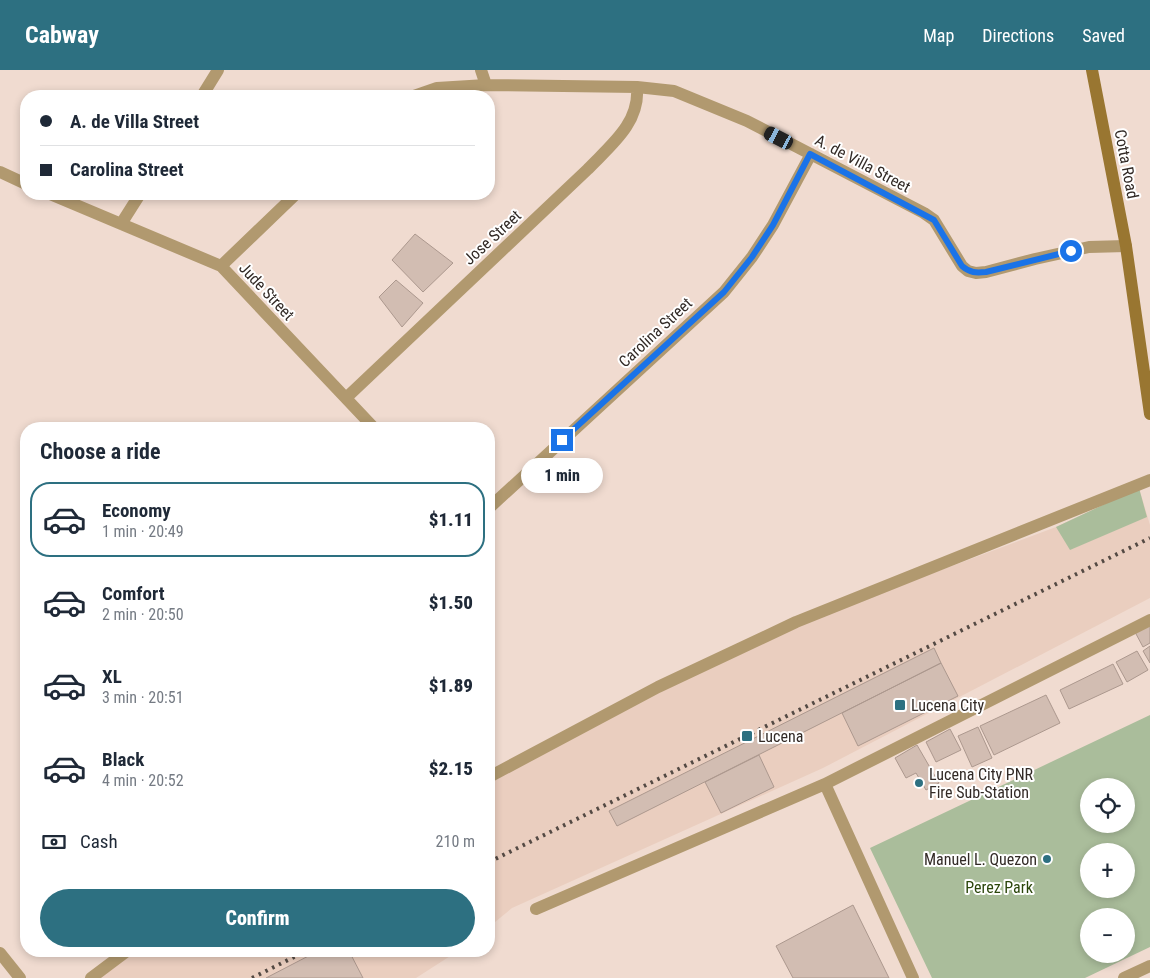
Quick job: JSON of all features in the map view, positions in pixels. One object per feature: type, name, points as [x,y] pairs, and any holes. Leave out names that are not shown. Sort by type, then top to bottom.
[{"type":"main road","name":"Cotta Road","points":[[1092,70],[1126,246],[1150,414]]},
{"type":"street","points":[[206,90],[218,70]]},
{"type":"street","points":[[481,70],[486,85]]},
{"type":"street","name":"A. de Villa Street","points":[[431,90],[486,85],[637,87],[674,91],[747,121],[934,220],[962,266],[968,271],[976,273],[1089,247],[1126,246]]},
{"type":"street","name":"Jose Street","points":[[346,398],[588,169],[623,132],[637,109],[637,87]]},
{"type":"street","name":"Carolina Street","points":[[495,502],[724,292],[752,257],[773,225],[810,154]]},
{"type":"street","points":[[0,172],[20,181]]},
{"type":"street","name":"Jude Street","points":[[64,200],[221,266],[368,422]]},
{"type":"street","points":[[121,224],[136,200]]},
{"type":"street","points":[[221,266],[290,200]]},
{"type":"street","points":[[495,775],[658,687],[796,622],[1150,480]]},
{"type":"street","points":[[536,909],[826,784],[1150,620]]},
{"type":"street","points":[[826,784],[913,978]]},
{"type":"street","points":[[0,953],[20,978]]},
{"type":"street","points":[[91,978],[119,957]]},
{"type":"street","points":[[1124,978],[1150,966]]},
{"type":"shaded area","points":[[1139,488],[1150,525],[1150,598],[823,768],[512,908],[495,922],[495,776],[686,672],[816,617],[1056,527]]},
{"type":"shaded area","points":[[120,957],[449,957],[416,978],[99,978]]},
{"type":"green space","points":[[1139,488],[1147,517],[1070,550],[1056,527]]},
{"type":"green space","name":"Perez Park","points":[[1150,715],[1150,947],[1135,954],[1135,908],[1080,908],[1080,963],[1116,963],[1085,978],[932,978],[870,848]]},
{"type":"building","points":[[415,234],[453,263],[423,292],[392,260]]},
{"type":"building","points":[[396,280],[423,303],[402,327],[379,297]]},
{"type":"building","points":[[1150,624],[1150,643],[1143,647],[1135,632]]},
{"type":"building","points":[[1150,646],[1150,663],[1143,651]]},
{"type":"building","points":[[934,648],[941,663],[617,826],[609,811]]},
{"type":"building","points":[[1137,651],[1148,670],[1127,682],[1116,662]]},
{"type":"building","name":"Lucena City","points":[[941,663],[958,696],[858,746],[842,713]]},
{"type":"building","points":[[1113,664],[1123,684],[1069,709],[1060,690]]},
{"type":"building","points":[[1046,695],[1060,723],[994,755],[980,726]]},
{"type":"building","points":[[978,727],[992,758],[972,767],[958,736]]},
{"type":"building","points":[[950,729],[961,750],[936,762],[926,742]]},
{"type":"building","points":[[917,745],[939,783],[926,790],[916,773],[906,778],[895,758]]},
{"type":"building","points":[[759,755],[774,787],[721,813],[705,782]]},
{"type":"building","points":[[853,905],[889,978],[793,978],[776,946]]},
{"type":"building","points":[[306,957],[352,957],[363,978],[266,978]]},
{"type":"railway","points":[[495,859],[1150,538]]},
{"type":"railway","points":[[252,978],[294,957]]},
{"type":"place","name":"Lucena City","points":[[900,705]]},
{"type":"place","name":"Lucena","points":[[747,736]]},
{"type":"place","name":"Lucena City PNR Fire Sub-Station","points":[[919,783]]},
{"type":"place","name":"Manuel L. Quezon","points":[[1047,859]]},
{"type":"route","points":[[562,440],[724,292],[752,257],[773,225],[810,154],[934,220],[962,266],[968,271],[976,273],[986,272],[1071,251]]}]
